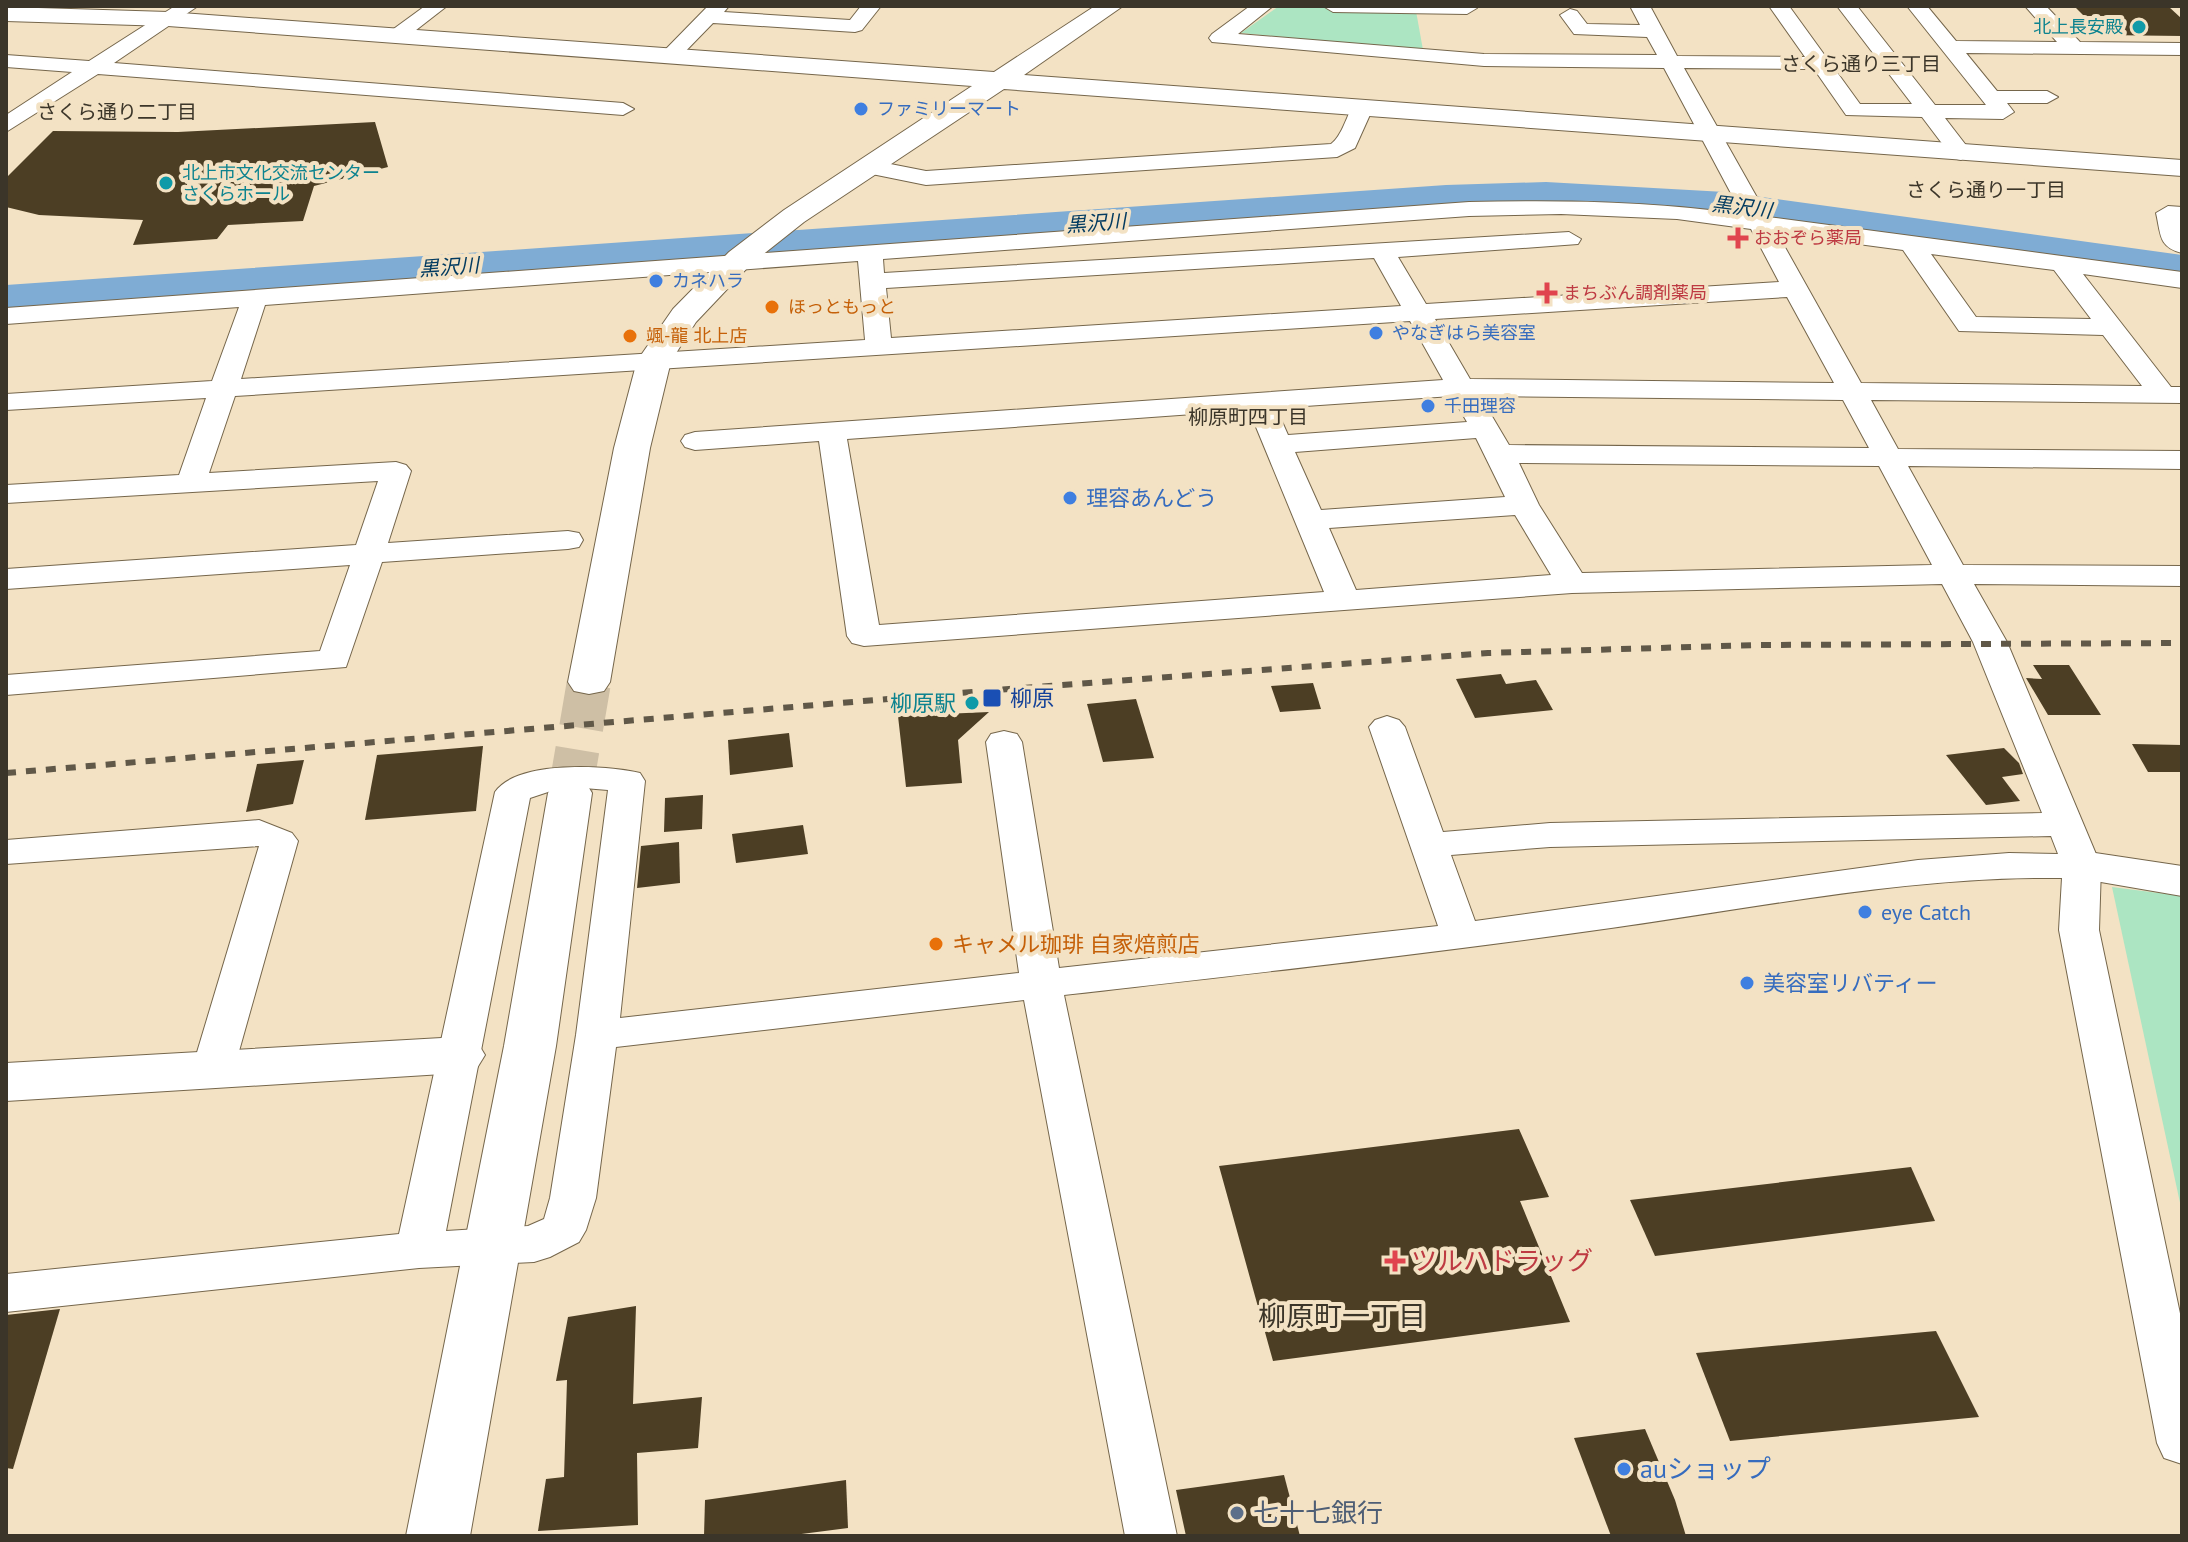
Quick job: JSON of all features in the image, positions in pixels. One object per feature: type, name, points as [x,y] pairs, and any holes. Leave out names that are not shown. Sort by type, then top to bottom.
[{"type":"street","points":[[395,37],[437,6]]},
{"type":"street","points":[[669,57],[714,11],[855,26],[871,6]]},
{"type":"street","points":[[589,682],[632,448],[654,361],[684,316],[738,261],[771,234],[1111,6]]},
{"type":"street","points":[[1263,6],[1219,38],[1484,60],[1821,63]]},
{"type":"street","points":[[1333,6],[1467,7],[1484,60]]},
{"type":"street","points":[[1640,6],[1990,642],[2082,866],[2079,930],[2182,1443]]},
{"type":"street","points":[[1779,6],[1854,110],[2003,112],[1917,6]]},
{"type":"street","points":[[1847,6],[1961,153]]},
{"type":"street","points":[[2035,6],[2074,48]]},
{"type":"street","points":[[6,125],[178,13]]},
{"type":"street","points":[[6,14],[178,13],[395,37],[2182,168]]},
{"type":"street","points":[[1580,28],[1653,31]]},
{"type":"street","points":[[1808,45],[1878,46]]},
{"type":"street","points":[[1952,47],[2182,49]]},
{"type":"street","points":[[6,61],[623,109]]},
{"type":"street","points":[[1991,97],[2047,97]]},
{"type":"street","points":[[870,167],[926,178],[1337,150],[1347,143],[1353,122],[1362,108]]},
{"type":"street","points":[[872,281],[1383,252],[1571,247],[1561,207]]},
{"type":"street","points":[[6,316],[1469,209],[1561,207],[1753,212],[1911,243],[2182,280]]},
{"type":"street","points":[[2182,214],[2168,213],[2176,244],[2182,246]]},
{"type":"street","points":[[1911,243],[1968,325],[2112,327]]},
{"type":"street","points":[[869,252],[879,347]]},
{"type":"street","points":[[1383,252],[1500,454],[1524,505],[1572,583]]},
{"type":"street","points":[[2062,264],[2172,395]]},
{"type":"street","points":[[6,402],[1794,289]]},
{"type":"street","points":[[191,483],[254,300]]},
{"type":"street","points":[[695,441],[1461,387],[2172,395]]},
{"type":"street","points":[[1260,403],[1275,445],[1344,600]]},
{"type":"street","points":[[1275,445],[1484,429]]},
{"type":"street","points":[[832,433],[864,636],[1572,583],[1955,574],[2182,576]]},
{"type":"street","points":[[1500,454],[2182,460]]},
{"type":"street","points":[[6,494],[396,471],[334,660],[6,685]]},
{"type":"street","points":[[1309,520],[1524,505]]},
{"type":"street","points":[[6,579],[568,540]]},
{"type":"street","points":[[1387,727],[1461,936]]},
{"type":"street","points":[[1004,742],[1041,982],[1151,1536]]},
{"type":"street","points":[[6,1293],[419,1250],[490,1249],[534,1244],[563,1230],[573,1198],[597,1035],[627,781],[605,777],[534,782],[513,792],[419,1250]]},
{"type":"street","points":[[438,1536],[530,1046],[570,793]]},
{"type":"street","points":[[1429,845],[1550,835],[2063,824]]},
{"type":"street","points":[[6,852],[259,832],[279,841],[213,1069]]},
{"type":"street","points":[[597,1035],[1461,936],[1918,872],[2009,865],[2082,866],[2182,881]]},
{"type":"street","points":[[6,1082],[459,1055]]},
{"type":"green space","points":[[1279,6],[1416,11],[1423,50],[1241,33]]},
{"type":"green space","points":[[2112,887],[2182,896],[2182,1212]]},
{"type":"building","name":"北上長安殿","points":[[2074,6],[2168,6],[2182,19],[2182,36],[2103,35]]},
{"type":"building","name":"北上市文化交流センター さくらホール","points":[[375,122],[388,167],[314,186],[303,221],[228,225],[217,239],[133,245],[143,220],[39,215],[6,207],[6,178],[53,131],[178,132]]},
{"type":"building","points":[[2033,665],[2069,665],[2101,715],[2048,715],[2026,678],[2042,679]]},
{"type":"building","points":[[1501,674],[1506,684],[1536,680],[1553,710],[1475,718],[1456,679]]},
{"type":"building","points":[[1313,683],[1321,709],[1280,712],[1271,686]]},
{"type":"building","points":[[1136,699],[1154,758],[1103,762],[1087,704]]},
{"type":"building","points":[[989,712],[958,740],[962,783],[906,787],[898,716]]},
{"type":"building","points":[[789,733],[793,767],[730,775],[728,740]]},
{"type":"building","points":[[2132,744],[2182,745],[2182,772],[2148,772]]},
{"type":"building","points":[[483,746],[476,811],[365,820],[377,755]]},
{"type":"building","points":[[2004,748],[2019,763],[2023,774],[2002,777],[2020,801],[1986,805],[1946,755]]},
{"type":"building","points":[[304,760],[293,804],[246,812],[257,764]]},
{"type":"building","points":[[703,795],[702,829],[664,832],[665,798]]},
{"type":"building","points":[[803,825],[808,854],[736,863],[732,834]]},
{"type":"building","points":[[679,842],[680,883],[637,888],[641,846]]},
{"type":"building","name":"ツルハドラッグ","points":[[1519,1129],[1549,1197],[1520,1201],[1570,1322],[1273,1361],[1219,1166]]},
{"type":"building","points":[[1911,1167],[1935,1221],[1655,1256],[1630,1200]]},
{"type":"building","points":[[636,1306],[633,1404],[702,1397],[698,1448],[637,1453],[638,1525],[538,1531],[546,1479],[564,1477],[567,1380],[556,1381],[568,1317]]},
{"type":"building","points":[[60,1309],[13,1469],[6,1468],[6,1315]]},
{"type":"building","points":[[1936,1331],[1979,1417],[1730,1441],[1696,1353]]},
{"type":"building","name":"auショップ","points":[[1645,1429],[1675,1500],[1686,1536],[1611,1536],[1574,1438]]},
{"type":"building","name":"七十七銀行","points":[[1284,1475],[1300,1536],[1186,1536],[1176,1490]]},
{"type":"building","points":[[846,1480],[848,1528],[786,1536],[704,1536],[705,1500]]},
{"type":"waterway","name":"黒沢川","points":[[6,297],[1446,196],[1546,193],[1725,203],[2182,267]]},
{"type":"tunnel","points":[[570,793],[589,682]]},
{"type":"railway","points":[[6,773],[983,691],[1488,653],[1759,645],[2182,643]]},
{"type":"place","name":"北上長安殿","points":[[2139,27]]},
{"type":"place","name":"ファミリーマート","points":[[861,109]]},
{"type":"place","name":"北上市文化交流センター さくらホール","points":[[166,183]]},
{"type":"place","name":"おおぞら薬局","points":[[1738,238]]},
{"type":"place","name":"カネハラ","points":[[656,281]]},
{"type":"place","name":"まちぶん調剤薬局","points":[[1547,293]]},
{"type":"place","name":"ほっともっと","points":[[772,307]]},
{"type":"place","name":"やなぎはら美容室","points":[[1376,333]]},
{"type":"place","name":"颯-龍 北上店","points":[[630,336]]},
{"type":"place","name":"千田理容","points":[[1428,406]]},
{"type":"place","name":"理容あんどう","points":[[1070,498]]},
{"type":"place","name":"柳原","points":[[992,698]]},
{"type":"place","name":"柳原駅","points":[[972,703]]},
{"type":"place","name":"eye Catch","points":[[1865,912]]},
{"type":"place","name":"キャメル珈琲 自家焙煎店","points":[[936,944]]},
{"type":"place","name":"美容室リバティー","points":[[1747,983]]},
{"type":"place","name":"ツルハドラッグ","points":[[1395,1261]]},
{"type":"place","name":"auショップ","points":[[1624,1469]]},
{"type":"place","name":"七十七銀行","points":[[1237,1513]]},
{"type":"district","name":"さくら通り三丁目","points":[[1861,64]]},
{"type":"district","name":"さくら通り二丁目","points":[[117,112]]},
{"type":"district","name":"さくら通り一丁目","points":[[1986,190]]},
{"type":"district","name":"柳原町四丁目","points":[[1248,417]]},
{"type":"district","name":"柳原町一丁目","points":[[1342,1316]]}]
